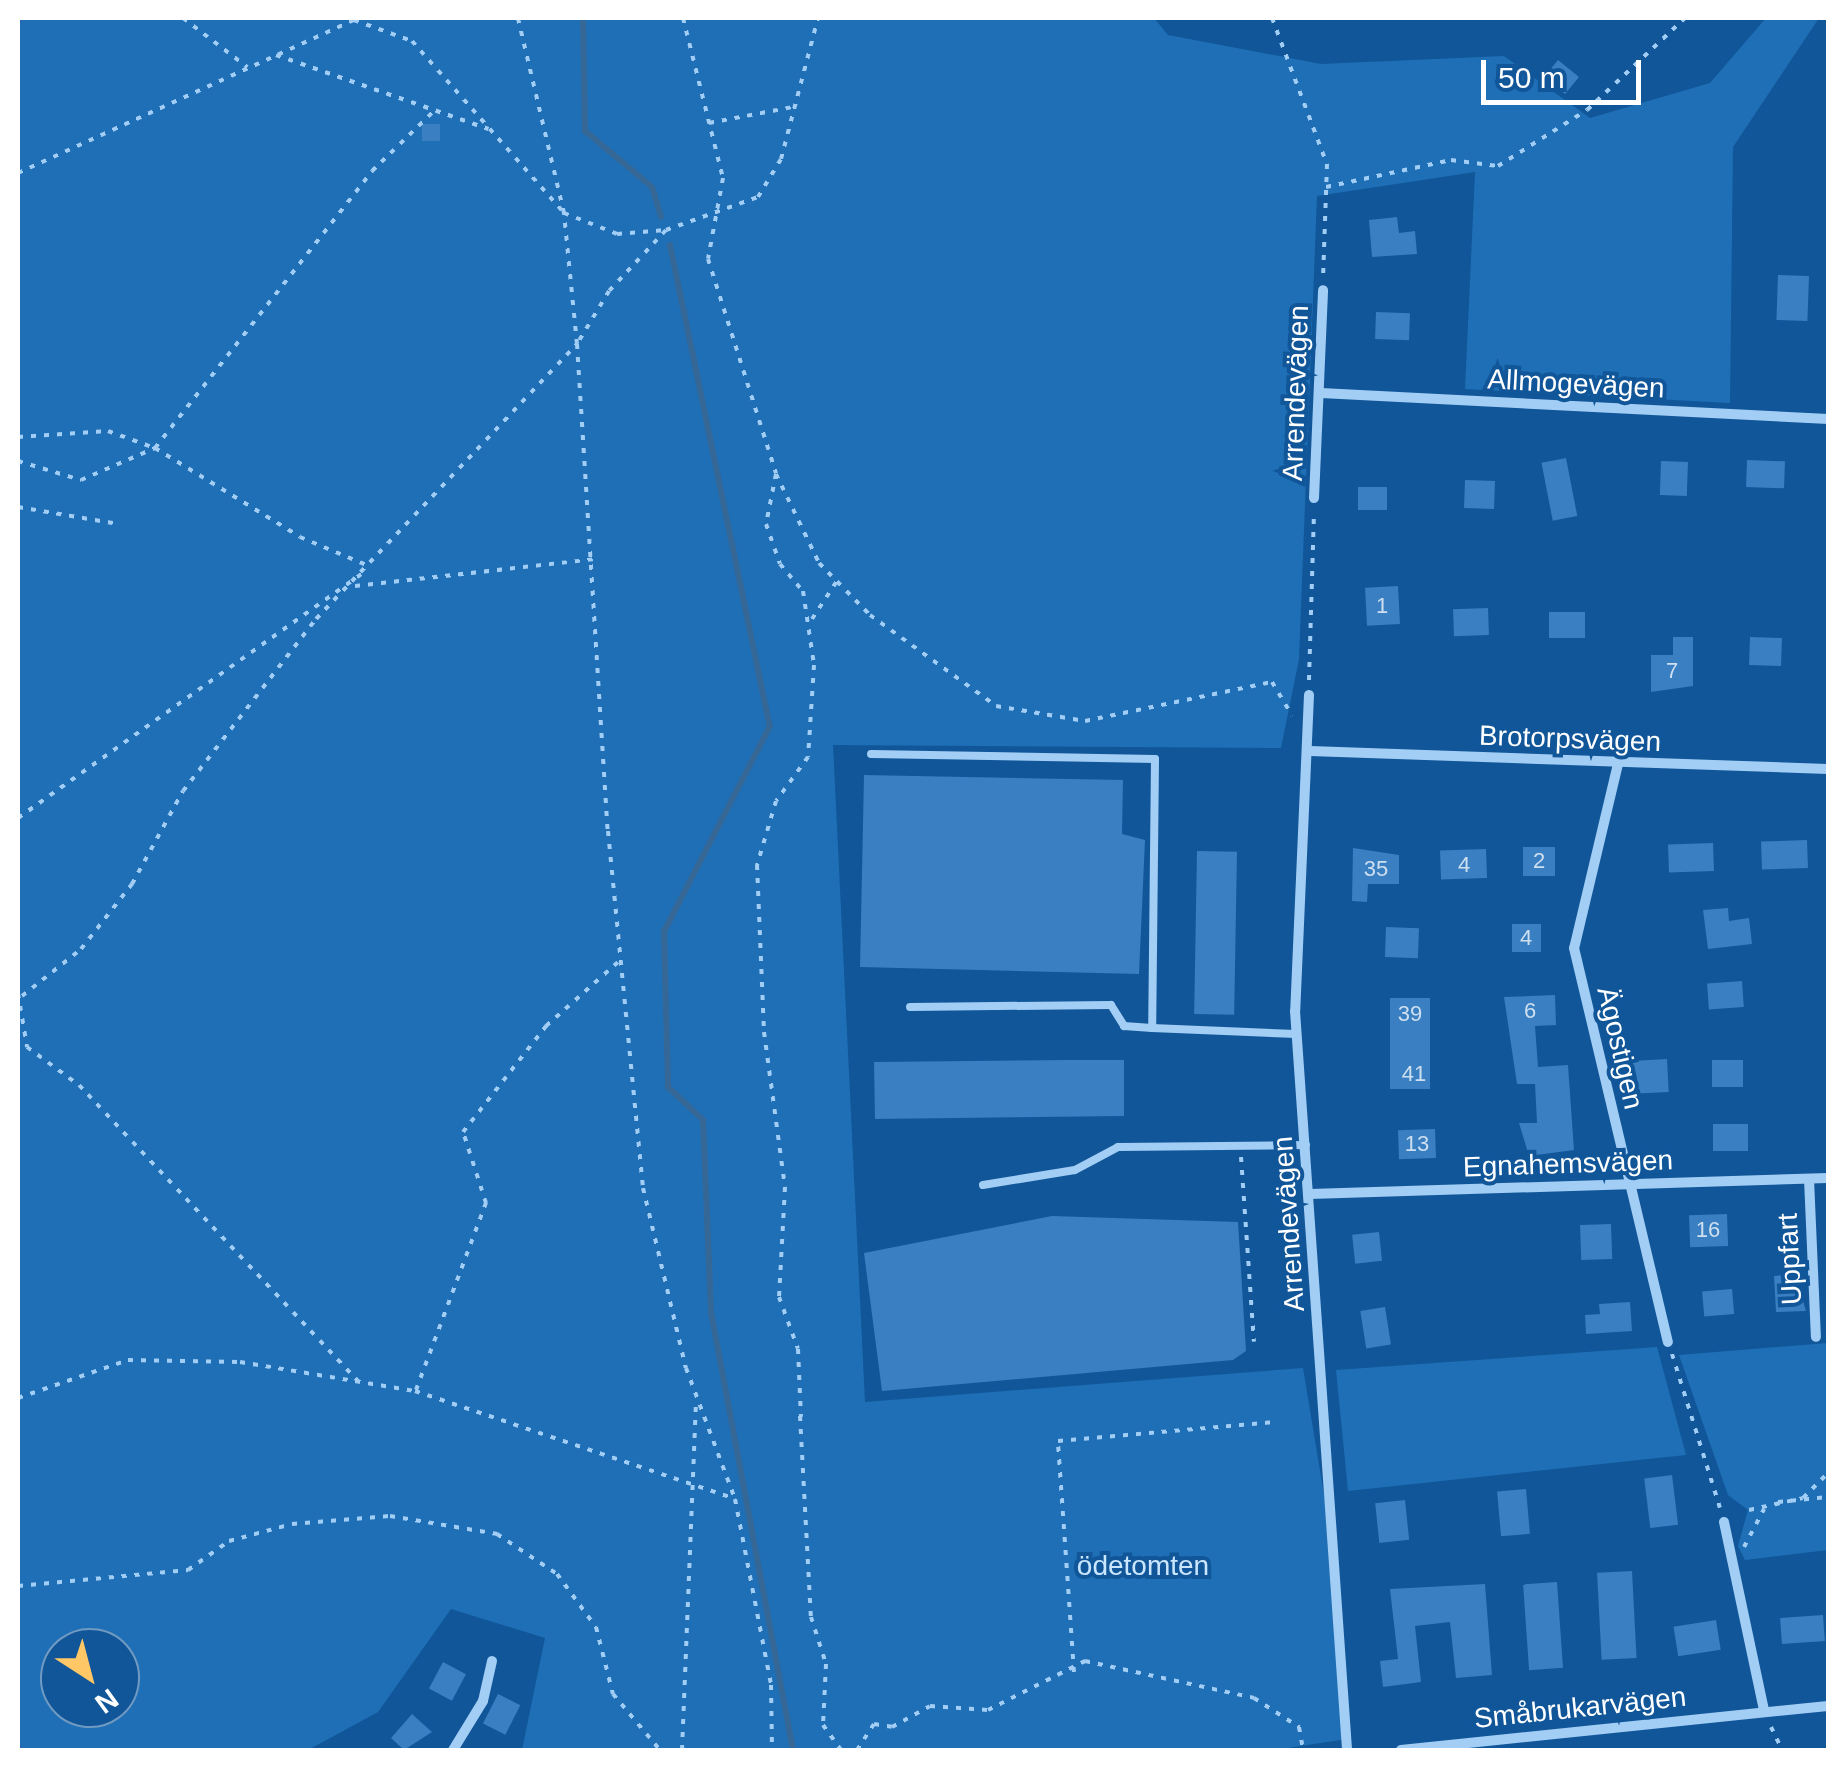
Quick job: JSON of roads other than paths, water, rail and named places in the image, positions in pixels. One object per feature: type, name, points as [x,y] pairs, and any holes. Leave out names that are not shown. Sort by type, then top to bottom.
[{"type":"street","name":"Arrendevägen","points":[[1314,498],[1323,290]]},
{"type":"street","name":"Allmogevägen","points":[[1321,393],[1828,419]]},
{"type":"street","name":"Arrendevägen","points":[[1309,695],[1296,1034],[1348,1750]]},
{"type":"street","name":"Brotorpsvägen","points":[[1309,745],[1618,764],[1828,768]]},
{"type":"street","name":"Ägostigen","points":[[1618,764],[1574,948],[1668,1342]]},
{"type":"street","name":"Egnahemsvägen","points":[[1310,1194],[1828,1178]]},
{"type":"street","name":"Uppfart","points":[[1809,1179],[1816,1337]]},
{"type":"street","points":[[1724,1522],[1764,1710]]},
{"type":"street","points":[[453,1750],[483,1702],[492,1661]]},
{"type":"street","name":"Småbrukarvägen","points":[[1401,1750],[1828,1706]]},
{"type":"lane","points":[[871,754],[1155,760],[1152,1028]]},
{"type":"lane","points":[[910,1007],[1111,1005],[1124,1026],[1296,1034]]},
{"type":"lane","points":[[984,1185],[1075,1170],[1118,1147],[1306,1146]]},
{"type":"waterway","points":[[583,18],[585,131],[652,187],[661,217]]},
{"type":"waterway","points":[[670,245],[770,726],[664,931],[668,1087],[703,1120],[711,1312],[793,1750]]},
{"type":"park label","name":"ödetomten","points":[[1143,1566]]}]
